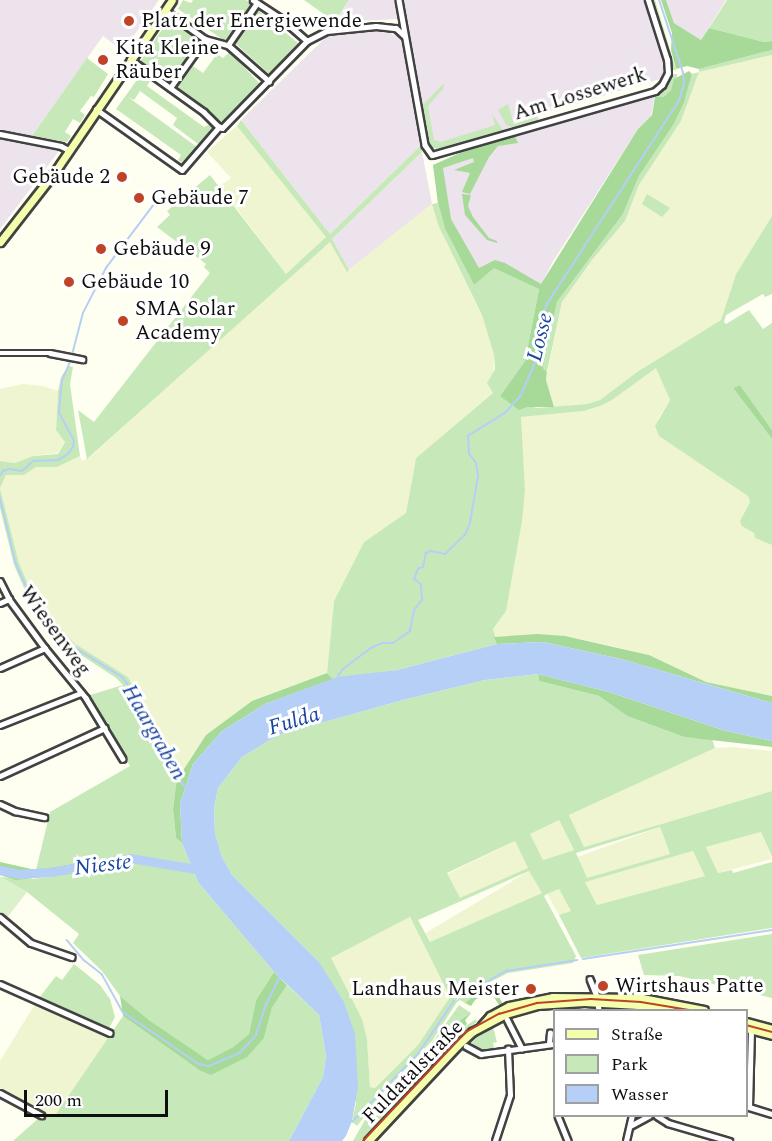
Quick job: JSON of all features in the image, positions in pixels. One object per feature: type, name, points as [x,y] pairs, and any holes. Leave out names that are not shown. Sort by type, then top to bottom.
[{"type":"main road","points":[[0,242],[69,150],[172,0]]},
{"type":"main road","name":"Fuldatalstraße","points":[[368,1141],[457,1046],[490,1016],[520,1003],[553,997],[642,998],[694,1009]]},
{"type":"main road","name":"Fuldatalstraße","points":[[598,999],[659,1009]]},
{"type":"main road","points":[[748,1022],[772,1029]]},
{"type":"main road","points":[[749,1029],[772,1035]]},
{"type":"street","points":[[399,0],[406,38]]},
{"type":"street","name":"Am Lossewerk","points":[[406,38],[425,145],[432,155],[655,91],[667,79],[668,68],[648,0]]},
{"type":"street","points":[[228,45],[255,1],[307,41]]},
{"type":"street","points":[[165,10],[206,39],[228,45],[269,81]]},
{"type":"street","points":[[96,109],[182,170],[219,127],[222,128],[307,41],[327,31],[376,26],[396,28],[406,38]]},
{"type":"street","points":[[170,88],[206,39]]},
{"type":"street","points":[[130,59],[204,112],[219,127]]},
{"type":"street","points":[[0,134],[61,146],[69,150]]},
{"type":"street","points":[[0,353],[50,353],[80,359]]},
{"type":"street","name":"Wiesenweg","points":[[0,581],[9,598],[45,648],[81,693],[123,759]]},
{"type":"street","points":[[0,603],[9,598]]},
{"type":"street","points":[[0,668],[45,648]]},
{"type":"street","points":[[0,725],[81,693]]},
{"type":"street","points":[[0,776],[105,728]]},
{"type":"street","points":[[0,804],[15,811],[44,817]]},
{"type":"street","points":[[0,917],[32,943],[72,957]]},
{"type":"street","points":[[590,979],[598,999],[599,1009]]},
{"type":"street","points":[[0,984],[110,1033]]},
{"type":"street","points":[[507,1019],[522,1048]]},
{"type":"street","points":[[749,1029],[751,1066],[748,1106],[772,1114]]},
{"type":"street","points":[[466,1046],[481,1054],[552,1044],[550,1033]]},
{"type":"street","points":[[494,1140],[510,1095],[508,1049]]},
{"type":"street","points":[[0,1093],[41,1115]]},
{"type":"street","points":[[558,1117],[568,1141]]},
{"type":"street","points":[[626,1141],[632,1117]]},
{"type":"street","points":[[630,1126],[647,1117]]},
{"type":"street","points":[[658,1117],[668,1124],[729,1141]]},
{"type":"shaded area","points":[[0,0],[159,0],[123,51],[103,36],[32,136],[0,131]]},
{"type":"shaded area","points":[[349,0],[396,0],[399,19],[336,22]]},
{"type":"shaded area","points":[[403,0],[644,0],[664,63],[664,73],[660,79],[538,115],[539,119],[501,131],[436,149],[429,144]]},
{"type":"shaded area","points":[[666,0],[726,0],[701,40],[674,23]]},
{"type":"shaded area","points":[[387,31],[399,38],[405,48],[420,146],[330,234],[241,120],[324,39],[332,34]]},
{"type":"shaded area","points":[[655,95],[651,116],[638,129],[552,263],[539,289],[474,285],[438,203],[433,165],[469,149]]},
{"type":"shaded area","points":[[0,138],[59,151],[0,229]]},
{"type":"shaded area","points":[[422,152],[432,204],[349,270],[332,239]]},
{"type":"green space","points":[[183,0],[191,3],[193,0],[246,0],[253,4],[225,41],[178,9]]},
{"type":"green space","points":[[304,0],[349,0],[335,22]]},
{"type":"green space","points":[[651,0],[655,0],[676,70],[671,70]]},
{"type":"green space","points":[[661,0],[666,0],[674,23],[701,40],[709,28],[764,42],[772,41],[772,50],[699,69],[687,66],[676,69],[671,50],[672,33]]},
{"type":"green space","points":[[727,0],[772,0],[772,41],[764,42],[709,28]]},
{"type":"green space","points":[[259,11],[298,43],[269,74],[235,43]]},
{"type":"green space","points":[[169,19],[202,41],[173,84],[140,62]]},
{"type":"green space","points":[[772,50],[772,55],[699,72],[699,69]]},
{"type":"green space","points":[[230,52],[260,84],[222,122],[176,88],[193,66],[203,73],[217,54],[223,58]]},
{"type":"green space","points":[[772,55],[772,216],[736,274],[721,320],[637,372],[600,400],[587,404],[554,407],[546,380],[562,302],[592,260],[625,221],[639,185],[681,121],[699,72]]},
{"type":"green space","points":[[87,58],[108,74],[94,97],[91,96],[80,111],[85,115],[80,123],[73,119],[65,132],[71,136],[67,142],[32,136]]},
{"type":"green space","points":[[689,71],[692,74],[684,103],[674,124],[639,176],[623,214],[557,302],[543,368],[547,372],[546,380],[554,407],[527,407],[519,410],[500,396],[525,361],[539,289],[494,268],[474,285],[445,229],[438,203],[433,165],[469,149],[515,136],[518,143],[498,146],[489,157],[470,194],[462,192],[470,173],[454,170],[474,162],[473,158],[443,168],[451,219],[479,268],[495,260],[505,263],[541,284],[638,129],[652,115],[655,97],[664,97],[671,90],[674,79]]},
{"type":"green space","points":[[699,72],[681,121],[639,185],[625,221],[592,260],[562,302],[547,372],[543,368],[557,302],[623,214],[639,176],[674,124],[684,103],[692,74]]},
{"type":"green space","points":[[142,73],[151,79],[147,86],[204,127],[210,124],[215,129],[198,144],[173,125],[177,118],[140,91],[134,100],[128,97],[197,147],[183,164],[178,160],[181,155],[116,109]]},
{"type":"green space","points":[[672,74],[677,74],[677,77],[664,98],[654,97],[616,107],[662,91],[669,84]]},
{"type":"green space","points":[[444,83],[443,89],[428,106],[434,140],[441,142],[495,125],[492,114],[503,130],[441,148],[433,148],[429,144],[422,106]]},
{"type":"green space","points":[[533,98],[538,120],[515,128],[506,125],[498,110],[508,104],[514,124],[537,117]]},
{"type":"green space","points":[[241,120],[330,234],[420,146],[422,152],[332,239],[349,270],[347,272],[330,242],[87,459],[78,410],[94,422],[210,273],[204,267],[206,264],[157,227],[170,215],[167,211],[210,175],[286,274],[326,237],[237,126]]},
{"type":"green space","points":[[237,126],[327,237],[286,274],[220,186],[231,178],[207,152]]},
{"type":"green space","points":[[462,194],[471,195],[468,206],[473,217],[489,238],[497,243],[487,240],[465,215]]},
{"type":"green space","points":[[647,194],[670,208],[662,217],[642,204]]},
{"type":"green space","points":[[438,203],[445,229],[474,285],[494,267],[539,289],[525,361],[500,396],[537,408],[587,404],[600,400],[637,372],[721,320],[736,274],[772,216],[772,294],[765,297],[763,294],[726,315],[724,322],[726,324],[749,310],[763,329],[772,323],[772,430],[740,385],[733,388],[772,439],[772,545],[755,538],[754,533],[742,526],[740,521],[750,502],[748,496],[659,436],[655,426],[670,400],[656,368],[600,406],[584,411],[521,417],[525,491],[522,521],[506,611],[493,629],[497,644],[397,670],[333,679],[327,673],[334,601],[364,542],[406,513],[416,458],[493,393],[487,383],[495,369],[494,355],[482,315],[439,227],[432,204]]},
{"type":"green space","points":[[432,204],[443,236],[482,315],[494,355],[493,393],[416,458],[406,513],[364,542],[334,601],[327,673],[252,701],[206,735],[182,772],[128,677],[74,643],[32,594],[19,563],[0,488],[6,475],[24,475],[36,467],[57,467],[80,456],[82,461],[90,457],[330,241],[347,271]]},
{"type":"green space","points":[[68,366],[73,367],[70,384],[80,456],[57,467],[36,467],[24,475],[6,475],[0,488],[0,461],[15,463],[33,456],[58,454],[65,442],[56,430],[58,391],[61,377]]},
{"type":"green space","points":[[656,367],[670,400],[658,419],[748,496],[750,502],[740,521],[754,533],[755,538],[772,545],[772,696],[706,682],[649,655],[565,636],[494,637],[493,629],[506,610],[525,491],[520,417],[584,411],[600,406],[612,400]]},
{"type":"green space","points":[[23,384],[43,386],[58,391],[56,429],[65,441],[58,453],[33,456],[15,463],[0,461],[0,389]]},
{"type":"green space","points":[[740,385],[772,430],[772,439],[733,388]]},
{"type":"green space","points":[[0,488],[19,563],[32,594],[74,643],[128,677],[182,772],[176,784],[173,809],[176,838],[182,843],[198,882],[274,972],[256,1000],[249,1034],[233,1047],[208,1060],[149,1020],[120,996],[102,971],[73,943],[79,934],[27,892],[0,877],[33,879],[110,867],[111,857],[36,870],[50,812],[130,766],[90,695],[123,685],[72,649],[28,597],[14,565],[0,508]]},
{"type":"green space","points":[[537,634],[565,636],[649,655],[706,682],[772,696],[772,703],[621,659],[543,642],[497,644],[494,637]]},
{"type":"green space","points":[[327,673],[333,679],[265,704],[222,731],[193,764],[180,804],[182,843],[176,838],[173,809],[176,784],[206,735],[252,701]]},
{"type":"green space","points":[[538,674],[539,681],[599,696],[627,716],[684,737],[712,739],[715,748],[569,815],[584,847],[772,791],[772,857],[761,832],[706,847],[718,873],[732,870],[733,873],[772,862],[772,928],[581,958],[559,915],[571,911],[559,889],[547,894],[544,896],[576,956],[573,963],[508,973],[490,982],[465,1003],[460,1000],[457,1002],[432,1041],[382,1094],[357,1126],[352,1122],[356,1103],[319,962],[232,875],[222,857],[215,834],[214,808],[218,788],[242,757],[278,735],[485,680]],"holes":[[[559,820],[574,850],[543,860],[530,834]],[[660,827],[670,854],[587,878],[576,853]],[[515,841],[528,868],[460,898],[447,873]],[[693,851],[705,876],[597,905],[585,882]],[[529,871],[542,893],[430,942],[418,920]],[[410,917],[450,997],[418,1045],[375,1088],[370,1087],[367,1039],[362,1019],[331,958]]]},
{"type":"green space","points":[[538,674],[609,692],[726,731],[772,741],[772,747],[684,737],[627,716],[599,696],[539,681]]},
{"type":"green space","points":[[733,747],[772,751],[772,791],[584,847],[569,815],[715,748]]},
{"type":"green space","points":[[559,820],[574,850],[543,860],[529,834]]},
{"type":"green space","points":[[660,827],[670,854],[587,884],[577,857]]},
{"type":"green space","points":[[761,832],[772,859],[718,873],[706,847]]},
{"type":"green space","points":[[515,841],[528,868],[461,901],[448,874]]},
{"type":"green space","points":[[693,851],[706,876],[597,905],[585,882]]},
{"type":"green space","points":[[112,857],[110,867],[70,874],[16,880],[0,875],[0,862],[36,870]]},
{"type":"green space","points":[[529,871],[542,893],[439,956],[425,933]]},
{"type":"green space","points":[[0,877],[27,892],[6,919],[0,914]]},
{"type":"green space","points":[[559,889],[572,912],[559,915],[547,894]]},
{"type":"green space","points":[[410,917],[450,997],[418,1045],[375,1088],[370,1087],[367,1039],[331,958]]},
{"type":"green space","points":[[772,934],[772,998],[679,976],[644,975],[638,955]]},
{"type":"green space","points":[[74,964],[100,985],[110,999],[115,1017],[109,1028],[39,998],[56,976],[62,980]]},
{"type":"green space","points":[[274,972],[287,985],[272,1008],[264,1038],[247,1057],[211,1075],[199,1070],[123,1016],[120,996],[149,1020],[208,1060],[233,1047],[249,1034],[256,1000]]},
{"type":"green space","points":[[490,982],[503,1004],[499,1005],[490,991],[475,1000],[471,1006],[465,1003]]},
{"type":"green space","points":[[287,985],[319,1015],[326,1056],[323,1077],[289,1141],[13,1141],[40,1117],[45,1119],[49,1115],[54,1117],[123,1016],[199,1070],[264,1038],[272,1008]]},
{"type":"green space","points":[[35,1004],[110,1037],[54,1118],[0,1088],[0,1061]]},
{"type":"green space","points":[[459,1005],[471,1013],[454,1034],[476,1019],[477,1022],[464,1031],[361,1141],[353,1141],[370,1111],[422,1057]]},
{"type":"green space","points":[[471,1013],[465,1020],[467,1024],[463,1028],[449,1039],[442,1038],[448,1029]]},
{"type":"green space","points":[[493,1027],[497,1042],[493,1043],[495,1051],[475,1051],[472,1042],[486,1029]]},
{"type":"water","name":"Fulda","points":[[543,642],[621,659],[772,703],[772,741],[726,731],[609,692],[538,674],[485,680],[278,735],[242,757],[218,788],[214,808],[215,834],[222,857],[232,875],[319,962],[344,1002],[355,1034],[358,1087],[352,1121],[346,1136],[342,1141],[289,1141],[323,1077],[326,1056],[319,1015],[274,972],[198,882],[182,843],[180,804],[193,764],[222,731],[265,704],[337,677],[397,670],[497,644]]},
{"type":"waterway","name":"Losse","points":[[338,676],[343,669],[371,648],[382,643],[393,643],[410,631],[414,610],[422,600],[421,585],[414,579],[418,569],[423,567],[426,553],[431,551],[445,554],[465,535],[470,523],[478,476],[476,463],[469,454],[468,436],[505,413],[521,395],[538,356],[537,329],[547,304],[679,101],[684,84],[683,73],[659,0]]},
{"type":"waterway","name":"Haargraben","points":[[72,355],[83,313],[106,268],[157,200]]},
{"type":"waterway","name":"Haargraben","points":[[0,476],[3,471],[9,469],[22,471],[33,461],[58,460],[68,454],[73,447],[74,441],[59,413],[62,381],[71,360]]},
{"type":"waterway","name":"Haargraben","points":[[0,497],[16,563],[30,595],[74,647],[122,677],[132,689],[186,788]]},
{"type":"waterway","name":"Nieste","points":[[0,870],[20,874],[51,872],[130,858],[202,870]]},
{"type":"waterway","points":[[583,959],[772,930]]},
{"type":"waterway","points":[[67,940],[84,960],[102,974],[123,1012],[199,1064],[209,1066],[240,1053],[256,1035],[266,1005],[279,978]]},
{"type":"waterway","points":[[460,997],[506,971],[577,960]]},
{"type":"waterway","points":[[352,1122],[418,1054],[454,1001]]},
{"type":"tram line","points":[[363,1141],[466,1032],[499,1014],[537,1003],[591,999],[641,1002],[684,1009]]},
{"type":"tram line","points":[[748,1026],[772,1032]]},
{"type":"place","name":"Platz der Energiewende","points":[[129,21]]},
{"type":"place","name":"Kita Kleine Räuber","points":[[103,60]]},
{"type":"place","name":"Gebäude 2","points":[[122,177]]},
{"type":"place","name":"Gebäude 7","points":[[139,198]]},
{"type":"place","name":"Gebäude 9","points":[[101,249]]},
{"type":"place","name":"Gebäude 10","points":[[69,282]]},
{"type":"place","name":"SMA Solar Academy","points":[[123,321]]},
{"type":"place","name":"Wirtshaus Patte","points":[[603,986]]},
{"type":"place","name":"Landhaus Meister","points":[[531,989]]}]
